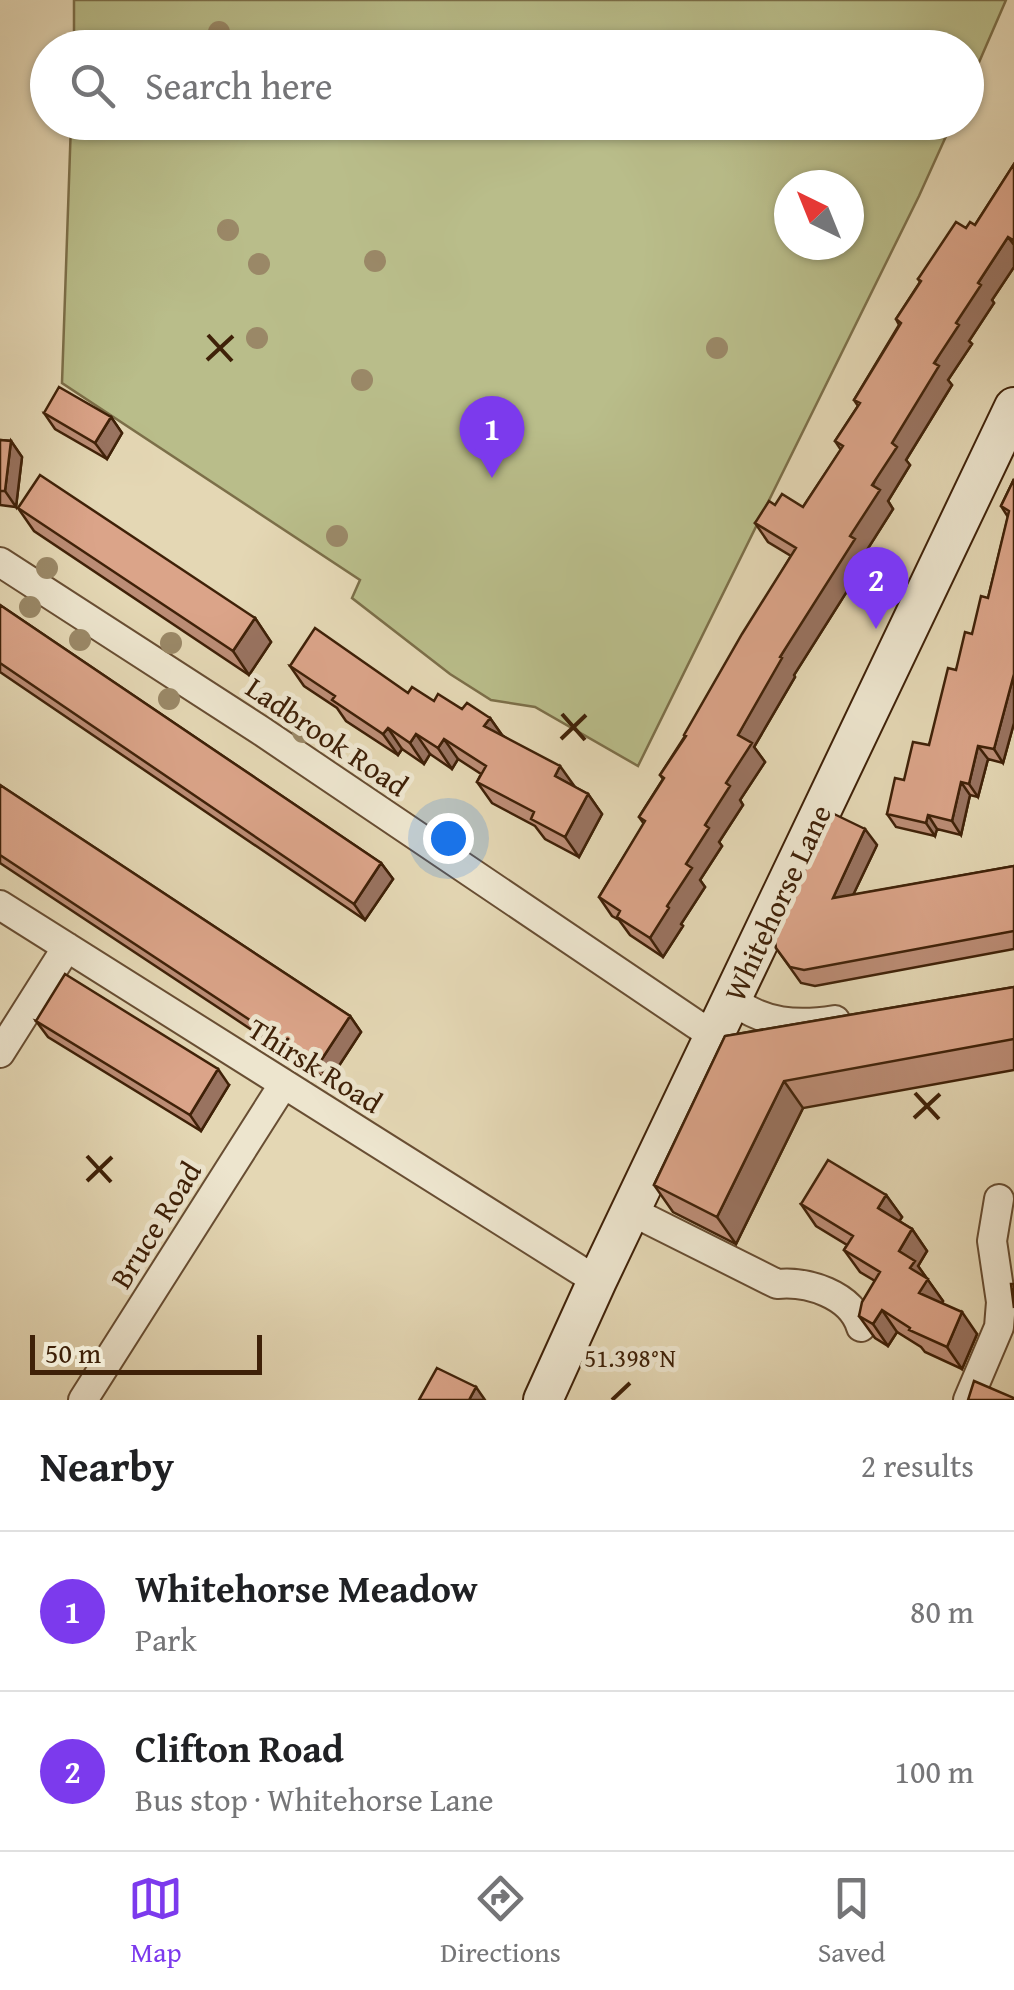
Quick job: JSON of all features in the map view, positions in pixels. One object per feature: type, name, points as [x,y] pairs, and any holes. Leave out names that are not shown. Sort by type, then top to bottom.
[{"type":"main road","name":"Whitehorse Lane","points":[[543,1400],[1014,407]]},
{"type":"street","name":"Ladbrook Road","points":[[0,562],[716,1034]]},
{"type":"street","name":"Thirsk Road","points":[[0,905],[597,1281]]},
{"type":"street","points":[[0,1052],[67,947]]},
{"type":"street","points":[[733,1000],[758,1016],[808,1024],[866,1015]]},
{"type":"street","name":"Bruce Road","points":[[83,1400],[283,1085]]},
{"type":"street","points":[[968,1400],[999,1326],[1001,1302],[992,1241],[999,1199]]},
{"type":"street","points":[[631,1210],[777,1284],[798,1282],[830,1294],[852,1308],[861,1326]]},
{"type":"green space","points":[[74,0],[1006,0],[984,51],[984,30],[74,30]]},
{"type":"green space","points":[[70,140],[944,140],[638,766],[535,707],[491,700],[450,674],[352,598],[360,580],[62,383]]},
{"type":"building","points":[[1014,164],[1014,238],[1008,237],[978,283],[981,285],[956,323],[959,325],[934,363],[939,366],[892,443],[897,447],[872,485],[880,490],[850,536],[855,539],[780,657],[738,735],[752,743],[726,783],[730,786],[686,864],[692,868],[650,938],[617,917],[620,911],[599,897],[645,821],[639,817],[664,778],[660,775],[796,548],[755,523],[769,501],[775,505],[782,494],[803,507],[843,446],[835,441],[860,403],[854,400],[901,323],[896,319],[921,281],[918,279],[956,222],[966,228],[970,222],[975,225]]},
{"type":"building","points":[[59,387],[111,417],[95,443],[44,413]]},
{"type":"building","points":[[0,440],[11,441],[5,491],[0,491]]},
{"type":"building","points":[[40,475],[255,618],[233,651],[18,508]]},
{"type":"building","points":[[1014,479],[1014,674],[994,749],[978,746],[969,784],[961,782],[952,821],[928,815],[926,823],[887,814],[895,778],[904,780],[913,742],[929,745],[948,668],[956,670],[965,632],[972,634],[981,596],[988,598],[1009,511],[1001,506]]},
{"type":"building","points":[[0,605],[381,863],[354,904],[0,663]]},
{"type":"building","points":[[315,628],[408,693],[412,687],[434,701],[438,694],[462,709],[467,703],[490,718],[484,726],[560,766],[555,776],[588,794],[565,837],[531,819],[534,812],[477,782],[486,766],[444,739],[438,748],[416,734],[410,743],[388,728],[383,734],[290,666]]},
{"type":"building","points":[[0,785],[350,1016],[318,1065],[0,855]]},
{"type":"building","points":[[832,813],[865,829],[833,898],[1014,866],[1014,931],[804,970],[790,967],[776,948],[774,935]]},
{"type":"building","points":[[65,974],[218,1069],[190,1115],[36,1021]]},
{"type":"building","points":[[1014,987],[1014,1039],[784,1081],[717,1217],[654,1185],[725,1036]]},
{"type":"building","points":[[828,1160],[886,1195],[878,1208],[912,1229],[899,1251],[915,1261],[910,1268],[928,1279],[919,1293],[962,1312],[947,1347],[909,1330],[882,1310],[873,1324],[859,1316],[862,1302],[880,1272],[844,1250],[853,1236],[801,1204]]},
{"type":"building","points":[[437,1368],[476,1387],[469,1400],[419,1400]]},
{"type":"building","points":[[974,1381],[1014,1398],[1014,1400],[968,1400]]},
{"type":"place","name":"Whitehorse Meadow","points":[[492,478]]},
{"type":"place","name":"Clifton Road","points":[[876,629]]}]
